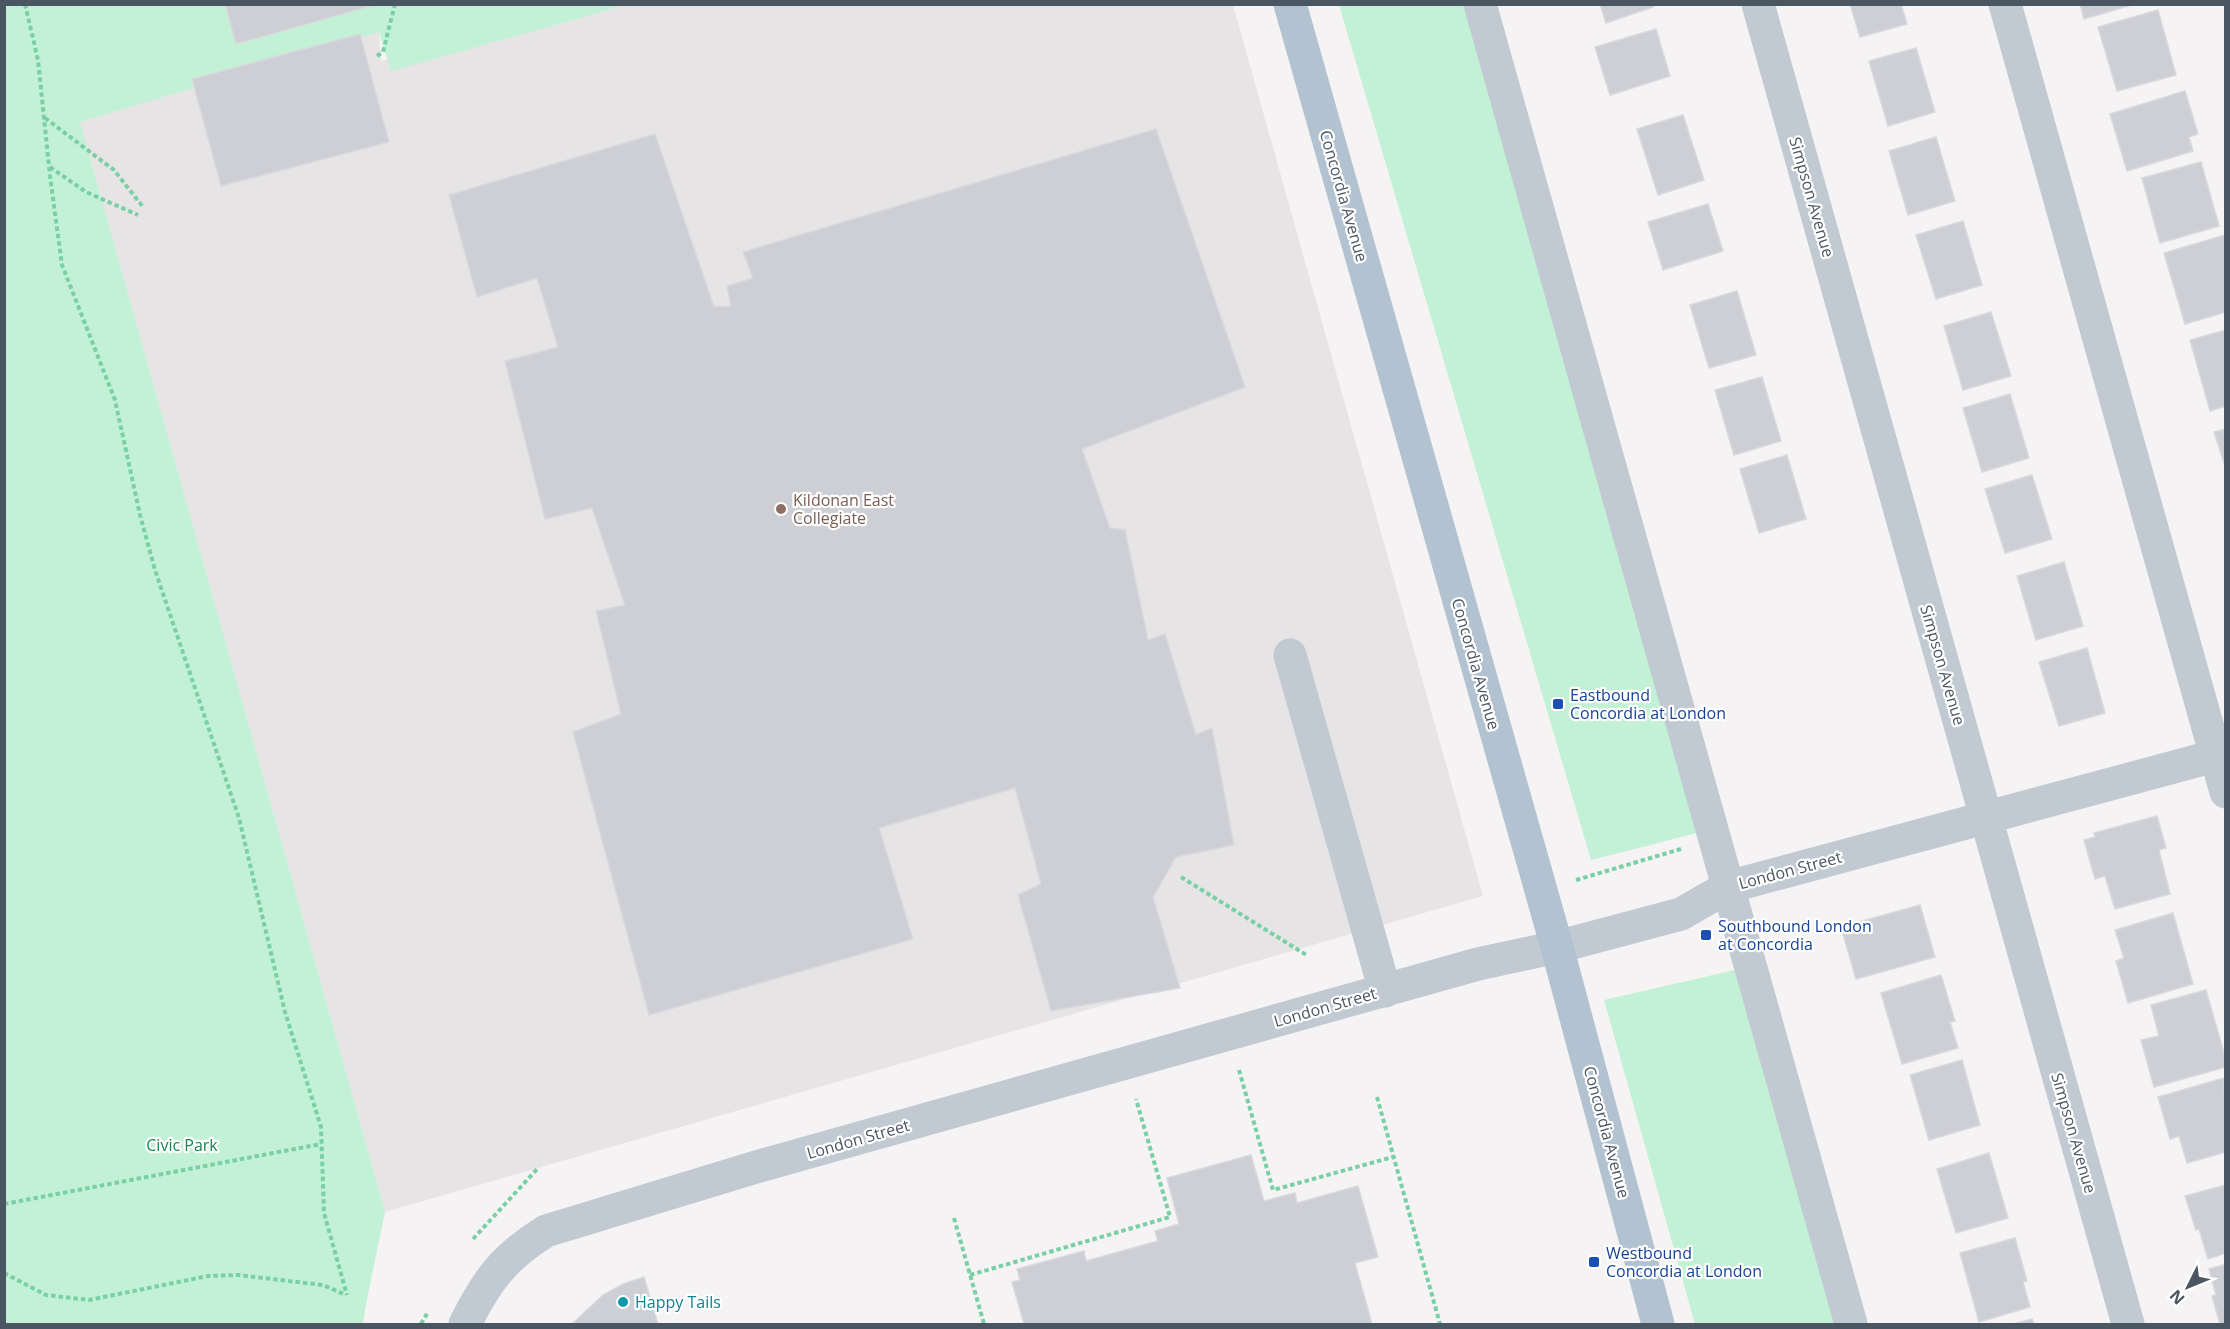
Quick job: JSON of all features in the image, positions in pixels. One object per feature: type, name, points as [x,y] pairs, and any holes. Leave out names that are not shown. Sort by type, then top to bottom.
[{"type":"main road","name":"Concordia Avenue","points":[[1290,4],[1557,948],[1658,1324]]},
{"type":"street","points":[[1480,4],[1851,1324]]},
{"type":"street","name":"Simpson Avenue","points":[[1758,4],[2128,1324]]},
{"type":"street","points":[[2004,4],[2221,755],[2226,792]]},
{"type":"street","points":[[1290,655],[1385,991]]},
{"type":"street","name":"London Street","points":[[465,1324],[498,1268],[519,1248],[546,1231],[756,1167],[1478,964],[1557,948],[1681,914],[1728,887],[2221,755]]},
{"type":"path","points":[[4,1273],[46,1295],[89,1300],[208,1276],[238,1275],[323,1285],[347,1295],[324,1213],[321,1127],[285,1012],[239,818],[155,570],[140,515],[115,400],[62,265],[38,60],[25,4]]},
{"type":"path","points":[[377,56],[383,52],[395,4]]},
{"type":"path","points":[[44,117],[114,170],[143,207]]},
{"type":"path","points":[[49,166],[86,192],[138,215]]},
{"type":"path","points":[[1540,891],[1714,840]]},
{"type":"path","points":[[1181,877],[1308,956]]},
{"type":"path","points":[[1229,1034],[1273,1190],[1393,1157]]},
{"type":"path","points":[[970,1275],[1170,1217],[1126,1063]]},
{"type":"path","points":[[1377,1097],[1440,1324]]},
{"type":"path","points":[[4,1204],[321,1144]]},
{"type":"path","points":[[954,1218],[984,1324]]},
{"type":"shaded area","name":"Kildonan East Collegiate","points":[[626,5],[1233,5],[1483,896],[385,1212],[80,122],[379,31],[381,61],[391,59],[391,70]]},
{"type":"green space","name":"Civic Park","points":[[5,5],[626,5],[391,71],[379,32],[80,122],[385,1212],[363,1324],[5,1324]]},
{"type":"green space","points":[[1339,5],[1468,5],[1701,832],[1591,860]]},
{"type":"green space","points":[[1739,969],[1838,1324],[1695,1324],[1604,1000]]},
{"type":"building","points":[[225,4],[378,4],[236,44]]},
{"type":"building","points":[[1600,4],[1652,4],[1653,7],[1606,23]]},
{"type":"building","points":[[1850,4],[1901,4],[1907,24],[1860,37]]},
{"type":"building","points":[[2080,4],[2135,4],[2084,19]]},
{"type":"building","points":[[2158,10],[2176,75],[2117,91],[2098,27]]},
{"type":"building","points":[[1656,29],[1670,76],[1610,95],[1595,47]]},
{"type":"building","points":[[360,34],[389,142],[221,186],[192,79]]},
{"type":"building","points":[[1916,48],[1935,112],[1888,126],[1869,61]]},
{"type":"building","points":[[2185,91],[2198,134],[2189,137],[2193,151],[2127,171],[2110,114]]},
{"type":"building","points":[[1683,115],[1704,180],[1658,195],[1637,129]]},
{"type":"building","points":[[1156,129],[1245,387],[1082,449],[1110,528],[1125,530],[1148,640],[1165,634],[1196,735],[1212,728],[1234,845],[1176,857],[1153,897],[1180,988],[1051,1011],[1018,895],[1041,884],[1015,788],[879,828],[913,939],[649,1015],[573,732],[621,714],[596,611],[625,605],[592,508],[545,519],[505,361],[558,347],[537,278],[477,297],[449,195],[655,134],[714,307],[731,306],[727,286],[753,278],[743,252]]},
{"type":"building","points":[[1936,137],[1955,201],[1908,215],[1889,151]]},
{"type":"building","points":[[2201,162],[2219,226],[2160,243],[2142,178]]},
{"type":"building","points":[[1708,204],[1723,251],[1663,270],[1648,222]]},
{"type":"building","points":[[1963,221],[1982,285],[1936,299],[1916,235]]},
{"type":"building","points":[[2225,235],[2226,312],[2185,324],[2164,253]]},
{"type":"building","points":[[1737,291],[1756,355],[1709,368],[1690,305]]},
{"type":"building","points":[[1991,312],[2011,376],[1963,390],[1944,326]]},
{"type":"building","points":[[2226,330],[2226,406],[2210,411],[2190,340]]},
{"type":"building","points":[[1762,377],[1781,441],[1734,455],[1715,390]]},
{"type":"building","points":[[2010,394],[2029,458],[1982,472],[1963,408]]},
{"type":"building","points":[[2226,429],[2226,469],[2214,432]]},
{"type":"building","points":[[1787,455],[1806,519],[1759,533],[1740,469]]},
{"type":"building","points":[[2032,475],[2052,539],[2005,553],[1985,489]]},
{"type":"building","points":[[2064,562],[2083,626],[2036,640],[2017,576]]},
{"type":"building","points":[[2087,648],[2105,713],[2059,726],[2039,662]]},
{"type":"building","points":[[2157,816],[2166,848],[2159,850],[2170,894],[2115,909],[2105,876],[2095,879],[2084,840],[2095,837],[2094,833]]},
{"type":"building","points":[[1920,905],[1935,957],[1856,979],[1841,927]]},
{"type":"building","points":[[2173,913],[2193,984],[2128,1003],[2116,961],[2124,958],[2115,930]]},
{"type":"building","points":[[1941,975],[1955,1021],[1950,1022],[1958,1048],[1902,1064],[1881,993]]},
{"type":"building","points":[[2206,990],[2226,1067],[2154,1087],[2141,1040],[2159,1036],[2151,1005]]},
{"type":"building","points":[[1962,1060],[1980,1125],[1929,1140],[1910,1075]]},
{"type":"building","points":[[2224,1078],[2226,1152],[2187,1163],[2179,1136],[2170,1139],[2158,1097]]},
{"type":"building","points":[[1989,1153],[2008,1218],[1956,1233],[1937,1169]]},
{"type":"building","points":[[1251,1155],[1264,1201],[1295,1193],[1297,1203],[1358,1186],[1378,1257],[1355,1263],[1372,1324],[1024,1324],[1012,1282],[1020,1280],[1017,1269],[1084,1251],[1086,1261],[1158,1241],[1155,1231],[1179,1224],[1167,1178]]},
{"type":"building","points":[[2226,1185],[2226,1253],[2208,1259],[2199,1229],[2196,1230],[2185,1196]]},
{"type":"building","points":[[2015,1238],[2027,1281],[2023,1282],[2030,1307],[1979,1322],[1960,1253]]},
{"type":"building","points":[[2226,1264],[2226,1324],[2220,1324],[2212,1296],[2216,1295],[2209,1269]]},
{"type":"building","name":"Happy Tails","points":[[644,1277],[658,1324],[572,1324],[603,1295],[623,1284]]},
{"type":"building","points":[[2032,1319],[2034,1324],[2013,1324]]},
{"type":"place","name":"Kildonan East Collegiate","points":[[781,509]]},
{"type":"place","name":"Eastbound Concordia at London","points":[[1558,704]]},
{"type":"place","name":"Southbound London at Concordia","points":[[1706,935]]},
{"type":"place","name":"Westbound Concordia at London","points":[[1594,1262]]},
{"type":"place","name":"Happy Tails","points":[[623,1302]]}]
